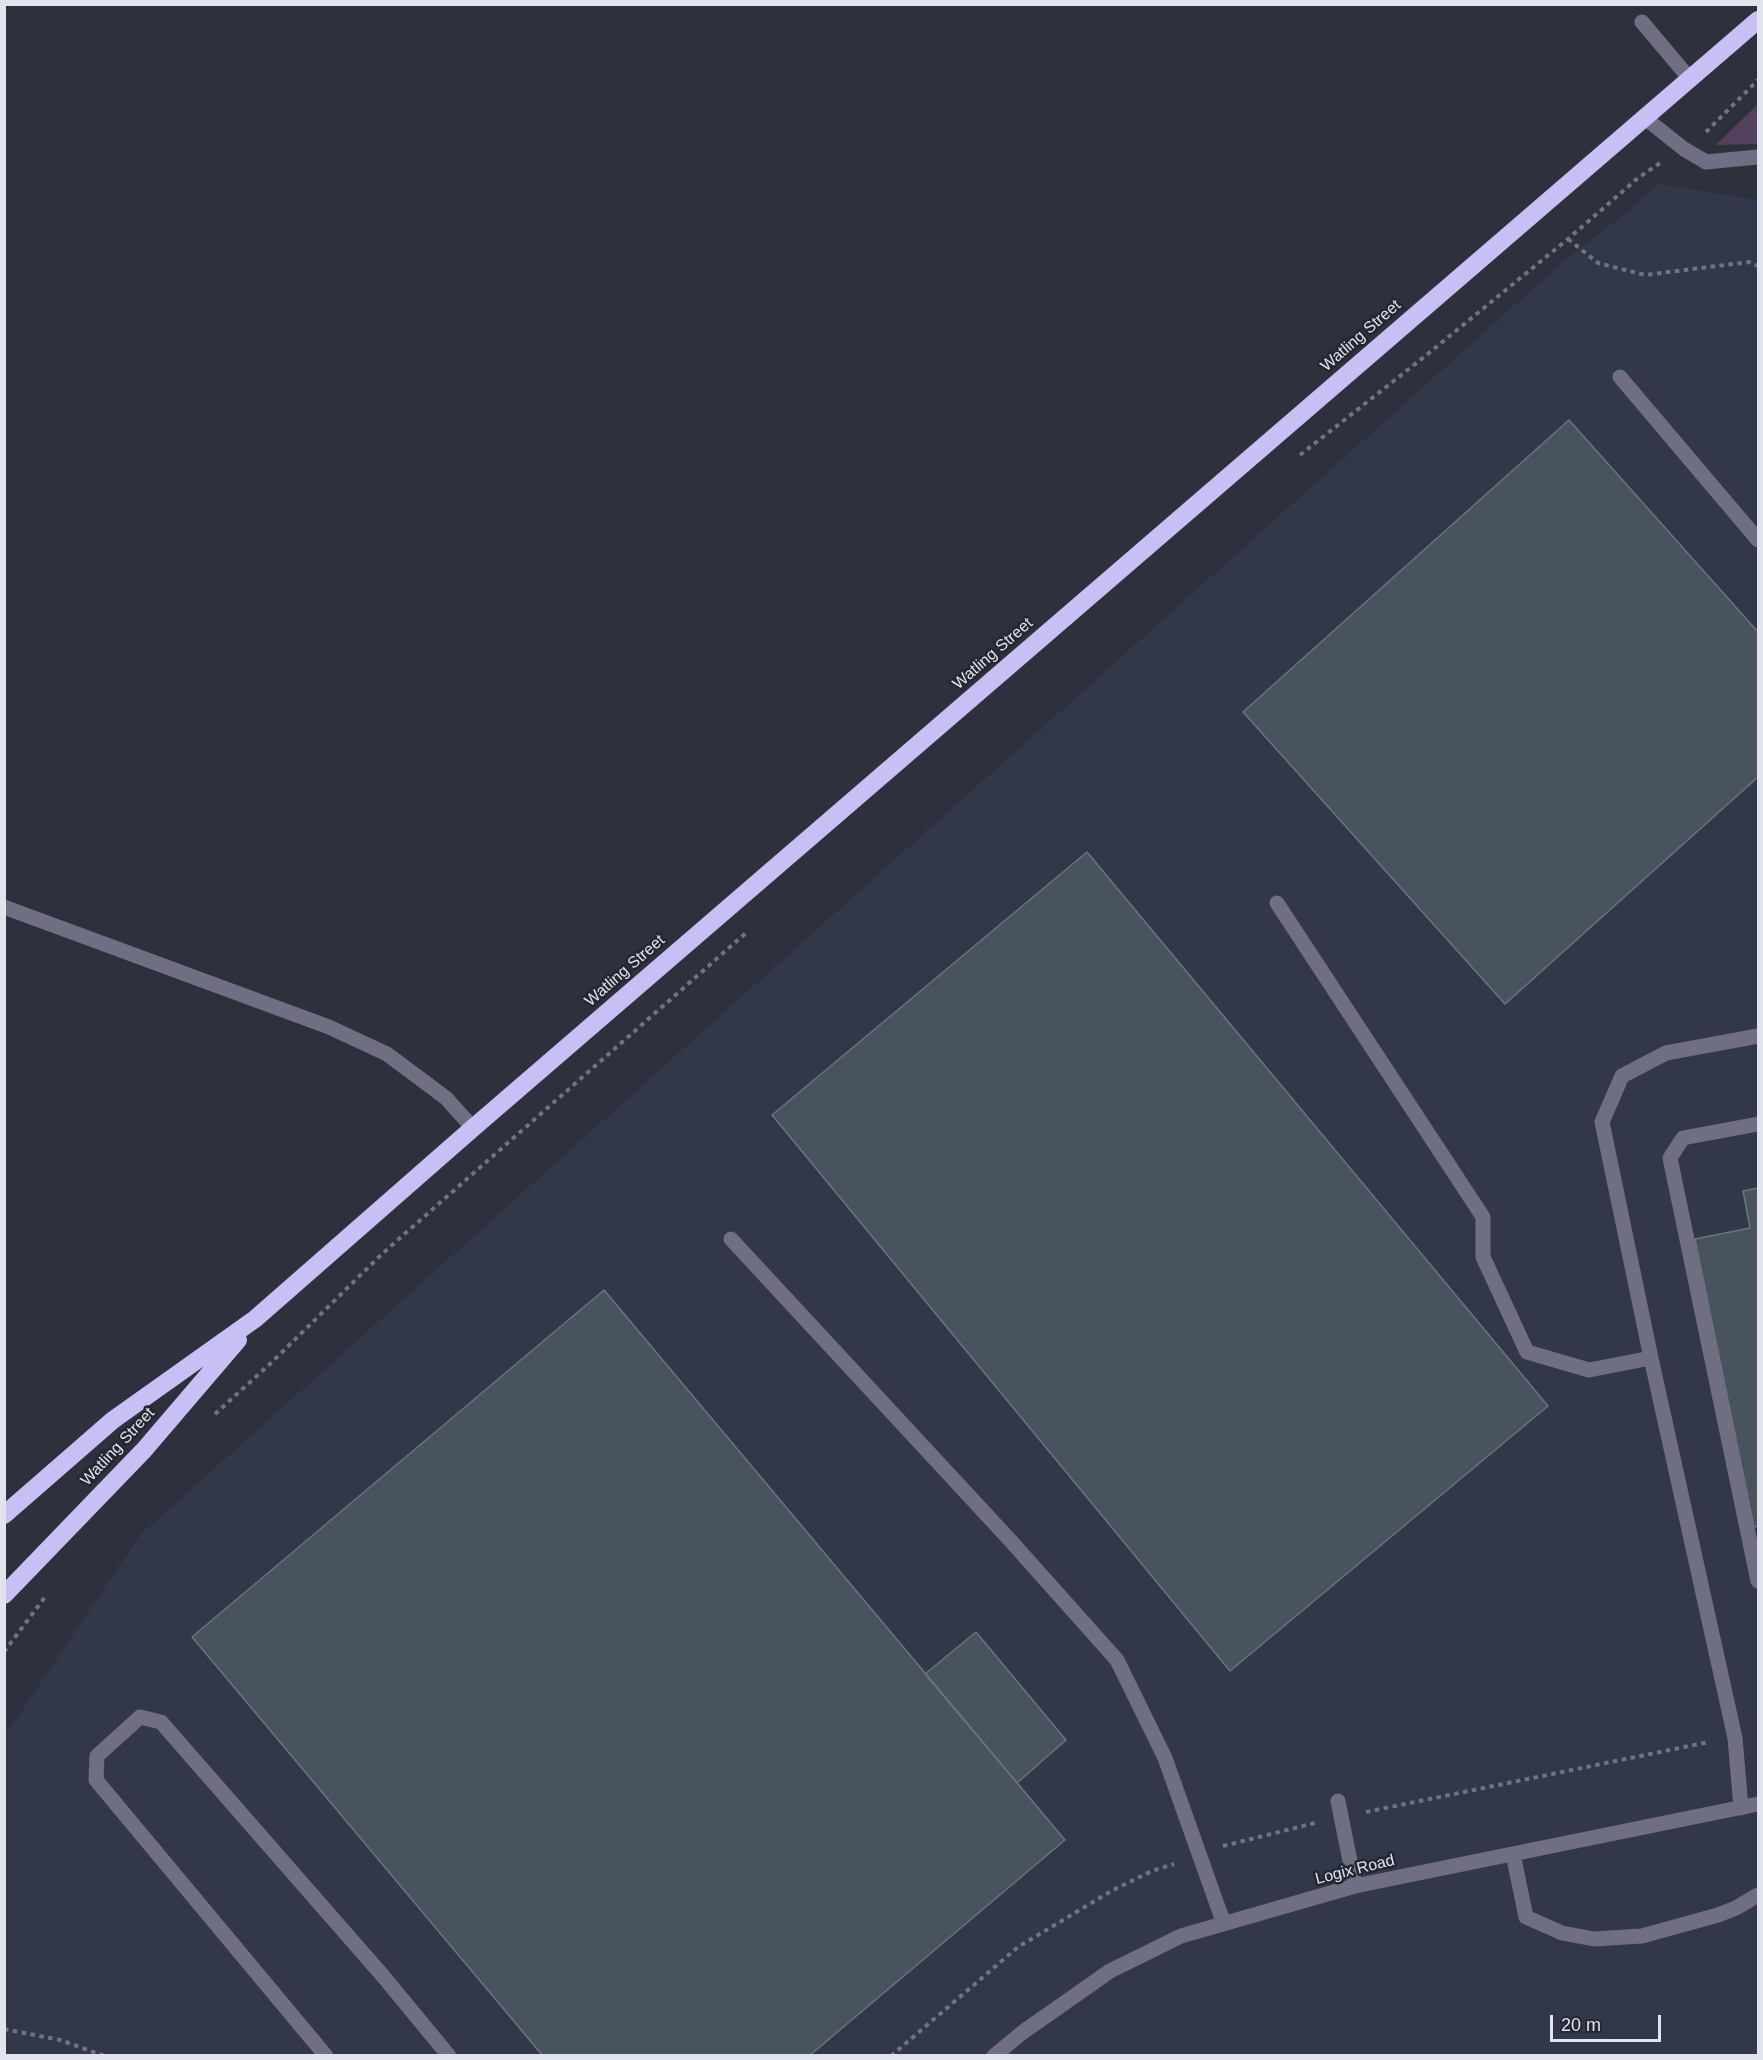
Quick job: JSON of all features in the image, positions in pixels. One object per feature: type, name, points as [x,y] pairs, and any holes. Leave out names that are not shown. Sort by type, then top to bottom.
[{"type":"highway","name":"Watling Street","points":[[4,1515],[112,1419],[255,1319],[1758,20]]},
{"type":"highway","name":"Watling Street","points":[[4,1595],[144,1450],[255,1319]]},
{"type":"street","points":[[1641,22],[1690,79]]},
{"type":"street","points":[[1645,118],[1684,149],[1707,162],[1758,157]]},
{"type":"street","points":[[1620,377],[1758,540]]},
{"type":"street","points":[[1277,903],[1483,1217],[1483,1257],[1527,1352],[1589,1370],[1651,1358]]},
{"type":"street","points":[[4,907],[329,1027],[387,1054],[446,1098],[474,1128]]},
{"type":"street","points":[[1741,1808],[1734,1738],[1602,1122],[1622,1076],[1666,1053],[1758,1036]]},
{"type":"street","points":[[1758,1124],[1683,1138],[1670,1158],[1758,1581]]},
{"type":"street","points":[[731,1239],[1009,1539],[1117,1660],[1165,1758],[1224,1924]]},
{"type":"street","points":[[326,2055],[96,1780],[97,1756],[140,1717],[160,1722],[449,2055]]},
{"type":"street","points":[[1338,1801],[1355,1886]]},
{"type":"street","name":"Logix Road","points":[[994,2055],[1110,1971],[1181,1936],[1355,1886],[1758,1804]]},
{"type":"street","points":[[1513,1854],[1526,1917],[1562,1933],[1594,1939],[1642,1936],[1718,1915],[1758,1895]]},
{"type":"path","points":[[1298,457],[1568,239],[1638,178],[1703,135],[1758,80]]},
{"type":"path","points":[[1568,239],[1598,263],[1645,275],[1749,262],[1758,266]]},
{"type":"path","points":[[213,1416],[271,1363],[383,1253],[750,930]]},
{"type":"path","points":[[4,1652],[46,1595]]},
{"type":"path","points":[[891,2055],[1018,1947],[1113,1890],[1152,1871],[1239,1841],[1340,1817],[1734,1738]]},
{"type":"path","points":[[4,2029],[60,2040],[105,2055]]},
{"type":"shaded area","points":[[1758,104],[1758,144],[1716,145]]},
{"type":"shaded area","points":[[1659,184],[1758,200],[1758,2055],[5,2056],[5,1736],[141,1534],[1565,260],[1626,213]]},
{"type":"building","points":[[1569,420],[1758,632],[1758,777],[1505,1004],[1243,712]]},
{"type":"building","points":[[1087,852],[1548,1406],[1230,1671],[772,1115]]},
{"type":"building","points":[[1758,1188],[1758,1526],[1754,1527],[1695,1239],[1750,1228],[1743,1191]]},
{"type":"building","points":[[604,1290],[1065,1840],[809,2056],[543,2056],[192,1637]]},
{"type":"building","points":[[976,1632],[1066,1740],[1017,1783],[925,1674]]}]
